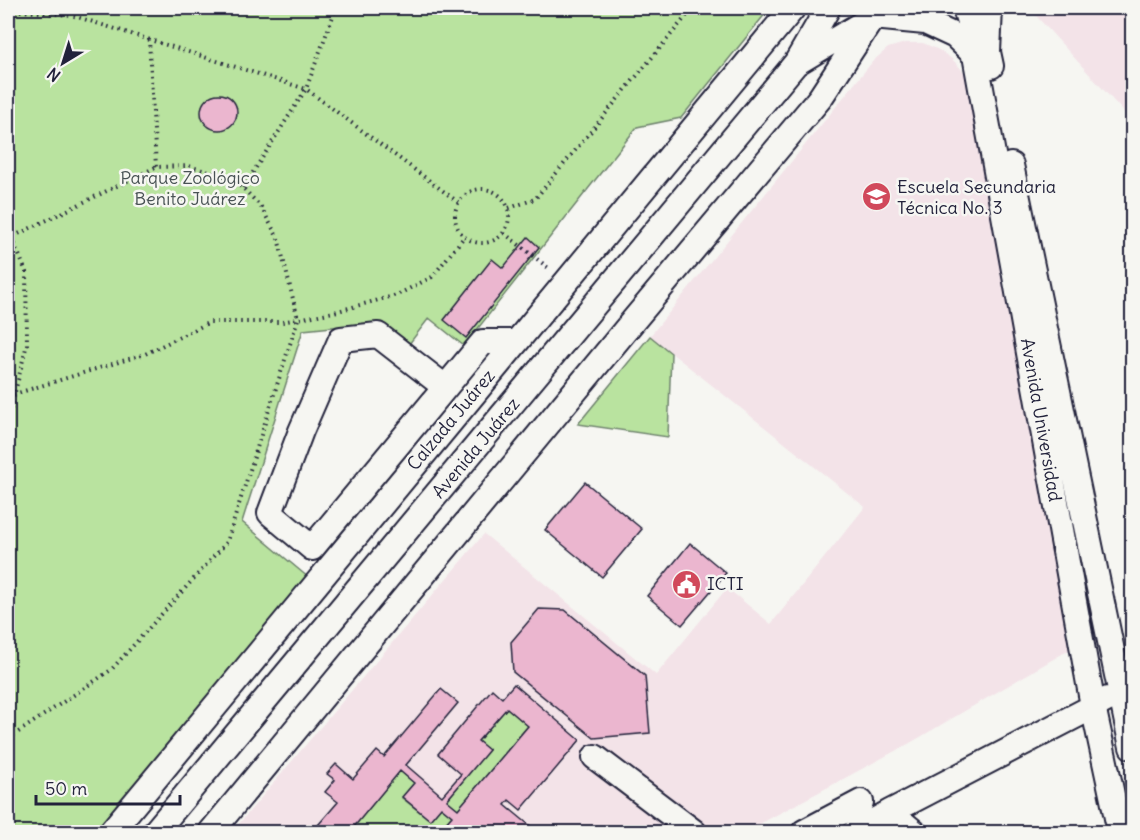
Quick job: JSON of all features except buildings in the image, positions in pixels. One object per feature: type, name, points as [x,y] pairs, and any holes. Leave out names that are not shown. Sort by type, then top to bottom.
[{"type":"street","name":"Calzada Juárez","points":[[111,832],[793,8]]},
{"type":"street","name":"Avenida Juárez","points":[[155,832],[796,63],[828,8]]},
{"type":"street","name":"Avenida Universidad","points":[[965,8],[981,53],[1127,688],[1132,747]]},
{"type":"street","name":"Avenida Universidad","points":[[990,8],[981,53],[1093,706],[1120,832]]},
{"type":"street","name":"Avenida Juárez","points":[[796,63],[880,12]]},
{"type":"street","points":[[211,832],[633,321],[820,99],[880,12],[925,22],[955,36],[981,53]]},
{"type":"street","points":[[445,387],[378,335],[341,339],[301,431],[270,513],[312,548],[483,342],[515,342]]},
{"type":"street","points":[[261,651],[272,692]]},
{"type":"street","points":[[855,832],[1127,688]]},
{"type":"street","points":[[595,757],[694,832]]},
{"type":"street","points":[[804,832],[861,802]]},
{"type":"street","points":[[890,812],[914,832]]},
{"type":"path","points":[[243,188],[306,89],[336,8]]},
{"type":"path","points":[[509,208],[535,199],[693,8]]},
{"type":"path","points":[[8,10],[71,15],[306,89],[458,202]]},
{"type":"path","points":[[149,39],[156,167]]},
{"type":"path","points":[[8,739],[111,670],[226,542],[298,319],[278,238],[261,207],[243,188],[222,176],[189,166],[156,167],[9,238]]},
{"type":"path","points":[[490,189],[498,193],[509,208],[510,217],[504,233],[489,243],[481,243],[464,237],[455,221],[458,202],[471,190],[490,189]]},
{"type":"path","points":[[8,227],[9,238],[26,272],[27,344],[8,417]]},
{"type":"path","points":[[504,233],[566,281]]},
{"type":"path","points":[[8,396],[145,354],[210,322],[282,322],[334,312],[397,295],[432,277],[464,237]]},
{"type":"shaded area","points":[[1029,8],[1132,8],[1132,121]]},
{"type":"shaded area","points":[[905,43],[923,43],[939,50],[952,59],[965,73],[1016,321],[1074,647],[910,743],[745,832],[232,832],[484,534],[656,675],[727,588],[771,624],[865,507],[650,336],[873,61],[888,48]]},
{"type":"green space","name":"Parque Zoológico Benito Juárez","points":[[8,8],[770,8],[681,118],[637,127],[464,346],[429,318],[409,344],[381,322],[303,330],[242,522],[309,578],[98,832],[8,832]]},
{"type":"green space","points":[[650,336],[671,353],[668,437],[578,424]]},
{"type":"green space","points":[[507,708],[528,726],[458,809],[447,800],[488,750],[478,741]]},
{"type":"green space","points":[[400,771],[414,783],[402,798],[430,820],[441,807],[452,816],[438,832],[359,832],[353,828]]},
{"type":"place","name":"Escuela Secundaria Técnica No. 3","points":[[876,197]]},
{"type":"place","name":"ICTI","points":[[686,584]]}]
